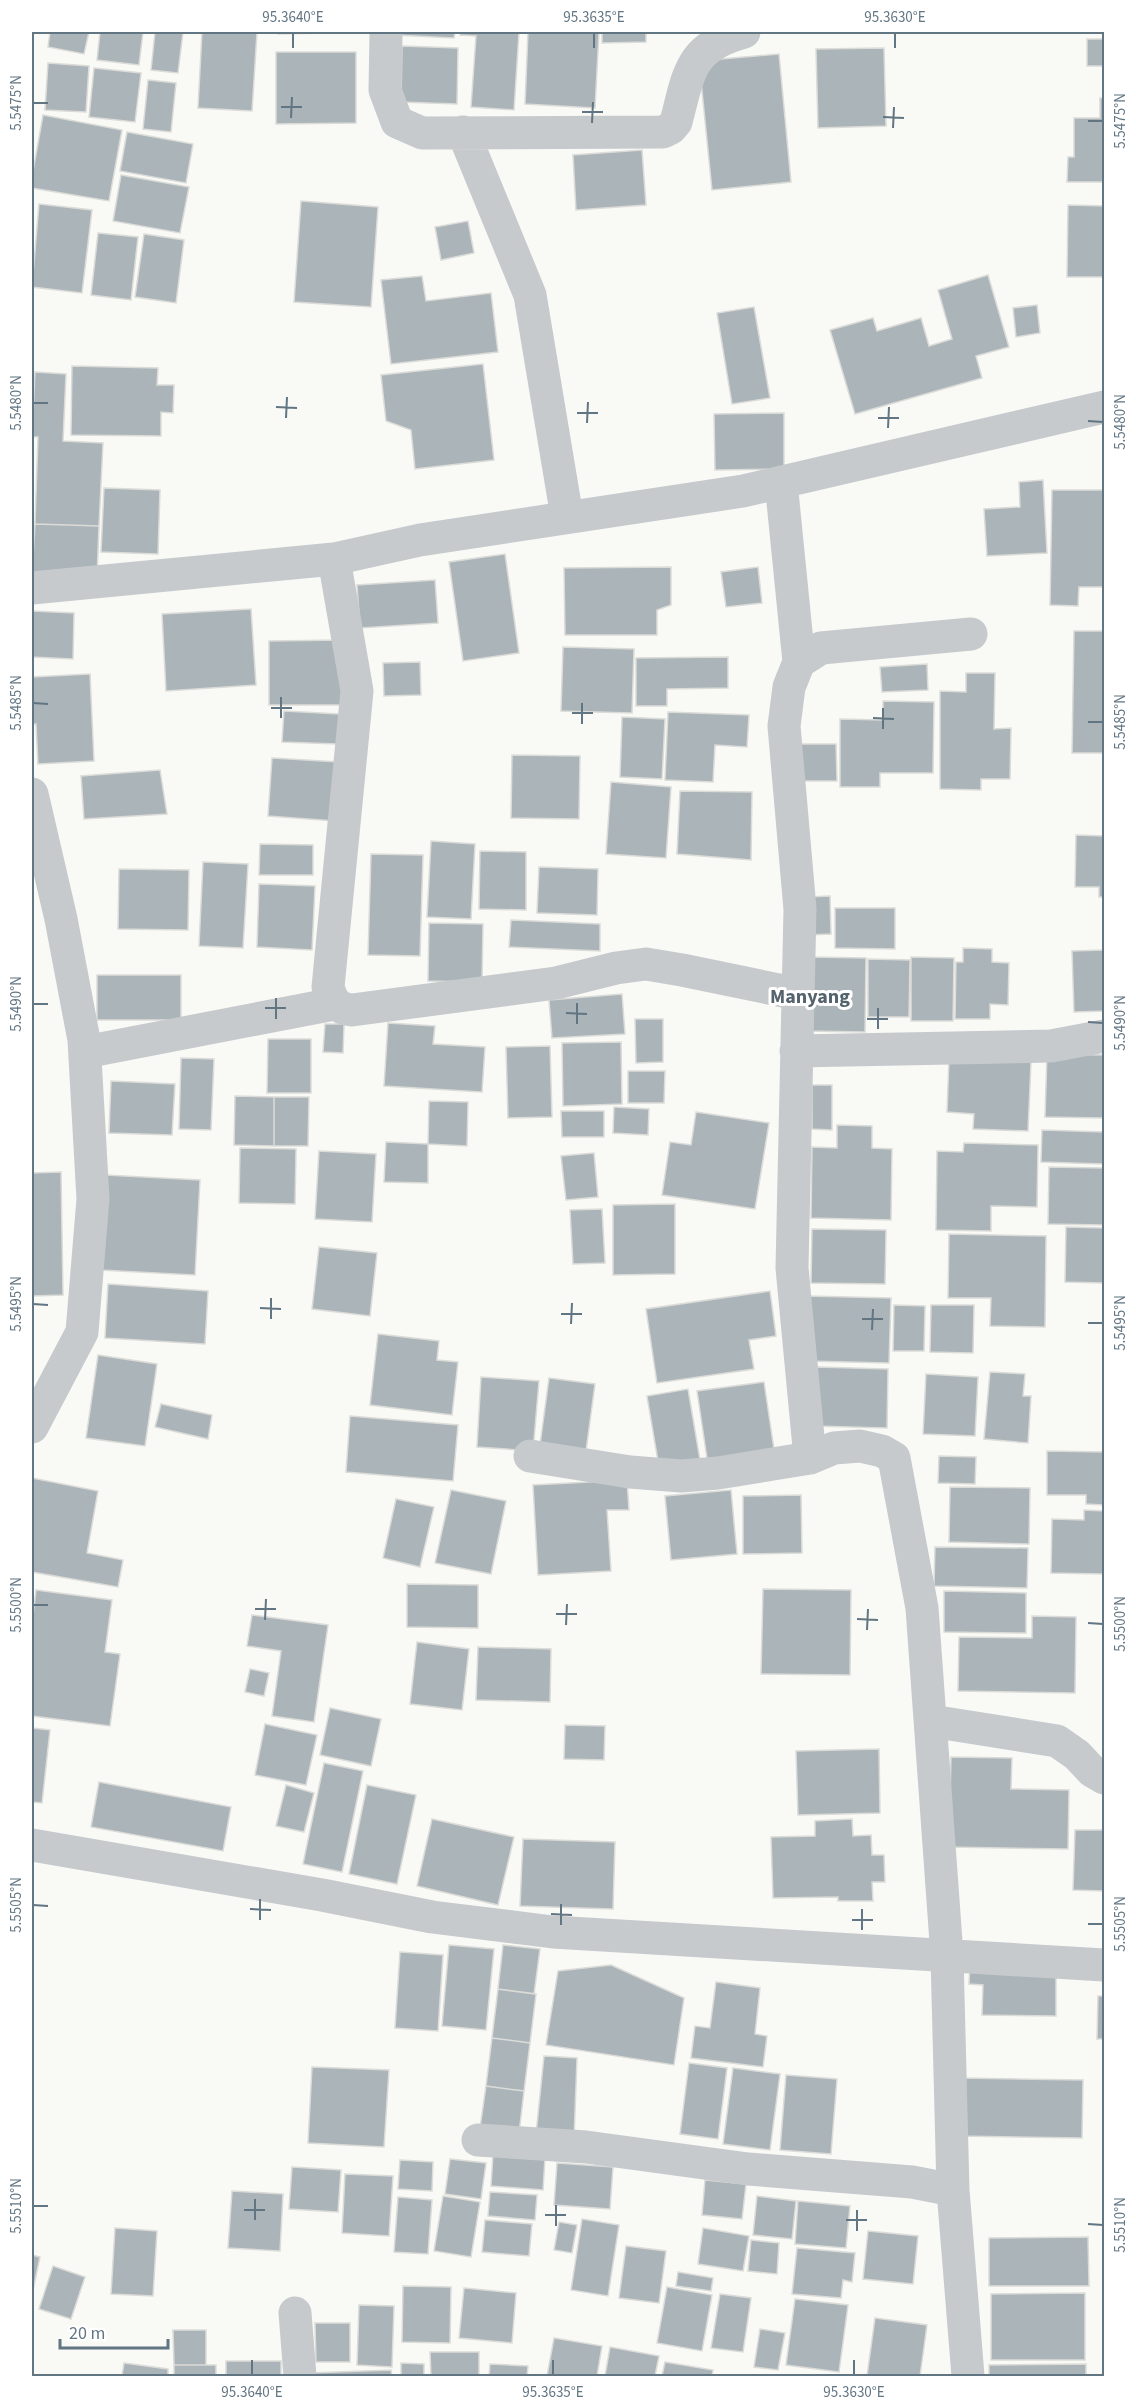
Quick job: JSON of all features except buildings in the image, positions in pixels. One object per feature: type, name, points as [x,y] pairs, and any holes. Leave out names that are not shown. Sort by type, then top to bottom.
[{"type":"street","points":[[386,32],[385,90],[397,122],[423,133],[663,132],[676,122],[689,74],[699,55],[716,42],[744,32]]},
{"type":"street","points":[[464,132],[530,295],[567,517]]},
{"type":"street","points":[[32,588],[334,559],[420,540],[743,490],[1104,407]]},
{"type":"street","points":[[781,482],[799,662],[789,687],[784,726],[800,909],[792,1268],[810,1458]]},
{"type":"street","points":[[334,559],[357,691],[328,987],[334,1004]]},
{"type":"street","points":[[799,662],[820,648],[971,634]]},
{"type":"street","points":[[32,794],[61,919],[85,1052],[93,1198],[82,1332],[32,1427]]},
{"type":"street","points":[[85,1052],[334,1004],[343,1009],[363,1008],[556,983],[646,964],[798,994]]},
{"type":"street","points":[[796,1051],[1052,1046],[1104,1036]]},
{"type":"street","points":[[530,1456],[630,1472],[681,1476],[718,1473],[810,1458],[834,1448],[860,1446],[882,1451],[894,1458],[922,1608],[947,1956],[953,2190],[968,2376]]},
{"type":"street","points":[[931,1721],[1057,1741],[1077,1755],[1092,1771],[1104,1778]]},
{"type":"street","points":[[32,1845],[322,1895],[432,1917],[553,1932],[1104,1965]]},
{"type":"street","points":[[478,2140],[586,2147],[748,2169],[912,2182],[953,2190]]},
{"type":"street","points":[[295,2313],[300,2376]]},
{"type":"district","name":"Manyang","points":[[810,996]]}]
